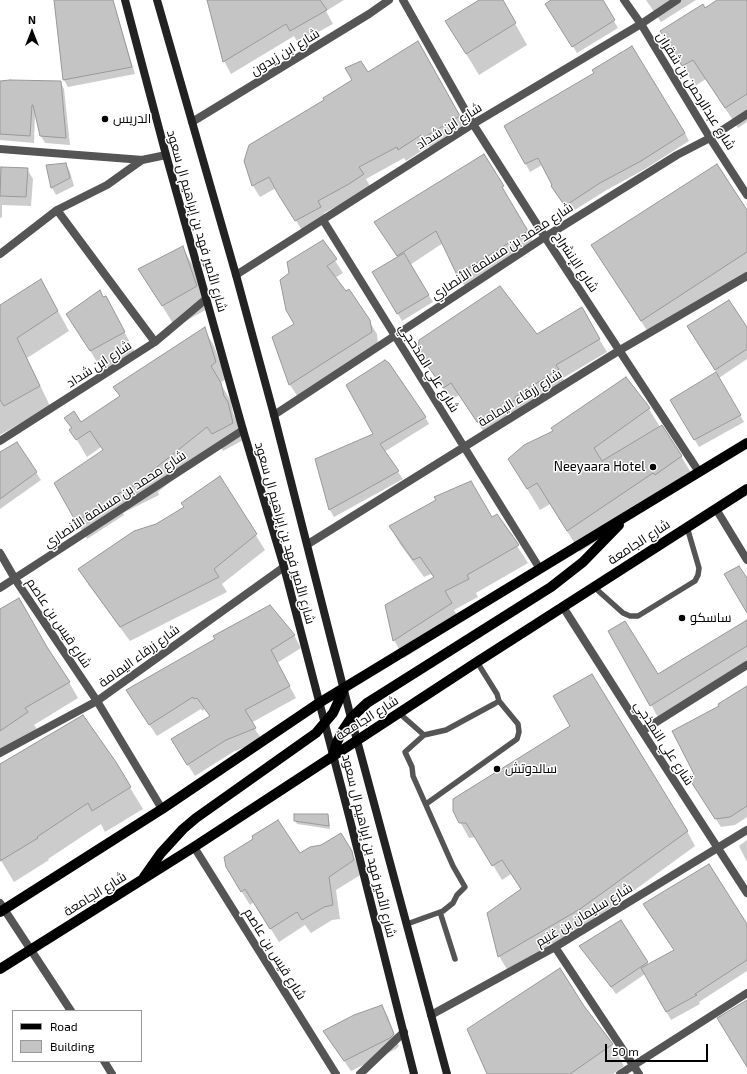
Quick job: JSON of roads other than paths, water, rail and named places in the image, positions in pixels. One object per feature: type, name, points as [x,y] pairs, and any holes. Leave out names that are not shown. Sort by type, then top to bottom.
[{"type":"main road","name":"شارع الأمير فهد بن إبراهيم ال سعود","points":[[125,0],[206,299],[284,567],[414,1074]]},
{"type":"main road","name":"شارع الأمير فهد بن إبراهيم ال سعود","points":[[157,0],[236,275],[274,415],[351,718],[446,1074]]},
{"type":"main road","name":"شارع الجامعة","points":[[1,908],[162,809],[319,703],[747,443]]},
{"type":"main road","name":"شارع الجامعة","points":[[0,969],[194,847],[333,755],[747,489]]},
{"type":"main road","points":[[333,755],[337,742],[351,718],[367,704],[551,587],[578,566],[626,517]]},
{"type":"main road","points":[[142,880],[164,849],[183,828],[306,742],[325,724],[333,713],[344,689]]},
{"type":"street","name":"شارع ابن زيدون","points":[[192,122],[369,14],[389,0]]},
{"type":"street","name":"شارع الإنشراح","points":[[403,0],[473,124],[699,472]]},
{"type":"street","name":"شارع عبدالرحمن بن شقران","points":[[624,0],[641,24],[710,138],[747,195]]},
{"type":"street","name":"شارع ابن شداد","points":[[236,275],[473,124],[641,24],[677,0]]},
{"type":"street","name":"شارع محمد بن مسلمة الأنصاري","points":[[274,415],[545,237],[677,155],[710,138],[747,114]]},
{"type":"street","points":[[0,150],[143,160],[166,155]]},
{"type":"street","points":[[0,254],[57,210],[107,185],[143,160]]},
{"type":"street","points":[[57,210],[155,342]]},
{"type":"street","name":"شارع علي المذحجي","points":[[323,220],[540,569]]},
{"type":"street","name":"شارع زرقاء اليمامة","points":[[308,544],[620,350],[747,276]]},
{"type":"street","name":"شارع ابن شداد","points":[[0,441],[155,342],[206,299]]},
{"type":"street","name":"شارع محمد بن مسلمة الأنصاري","points":[[0,588],[243,430]]},
{"type":"street","points":[[716,508],[747,560]]},
{"type":"street","name":"شارع قيس بن عاصم","points":[[0,553],[15,579],[97,701],[162,809]]},
{"type":"street","name":"شارع زرقاء اليمامة","points":[[0,753],[97,701],[284,567]]},
{"type":"street","name":"شارع علي النمذجي","points":[[563,607],[747,893]]},
{"type":"street","points":[[642,731],[747,665]]},
{"type":"street","name":"شارع سليمان بن غنيم","points":[[431,1015],[555,947],[719,849],[747,830]]},
{"type":"street","name":"شارع قيس بن عاصم","points":[[194,847],[336,1074]]},
{"type":"street","points":[[1,908],[31,949],[70,1010]]},
{"type":"street","points":[[555,947],[639,1074]]},
{"type":"street","points":[[620,1074],[747,993]]},
{"type":"street","points":[[360,1074],[404,1032]]},
{"type":"street","points":[[104,1062],[108,1073]]},
{"type":"lane","points":[[594,587],[623,613],[630,616],[638,616],[695,581],[699,568],[687,527]]},
{"type":"lane","points":[[426,804],[517,739],[519,732],[518,724],[499,701],[497,694],[477,662]]},
{"type":"lane","points":[[407,924],[440,912],[453,903],[457,895],[465,888],[453,866],[414,776],[412,767],[404,752],[424,735],[446,730],[499,701]]},
{"type":"lane","points":[[399,713],[424,735]]},
{"type":"lane","points":[[440,912],[455,959]]},
{"type":"place","name":"الدريس","points":[[105,119]]},
{"type":"place","name":"Neeyaara Hotel","points":[[653,467]]},
{"type":"place","name":"ساسكو","points":[[682,618]]},
{"type":"place","name":"سالدوتش","points":[[497,769]]}]
